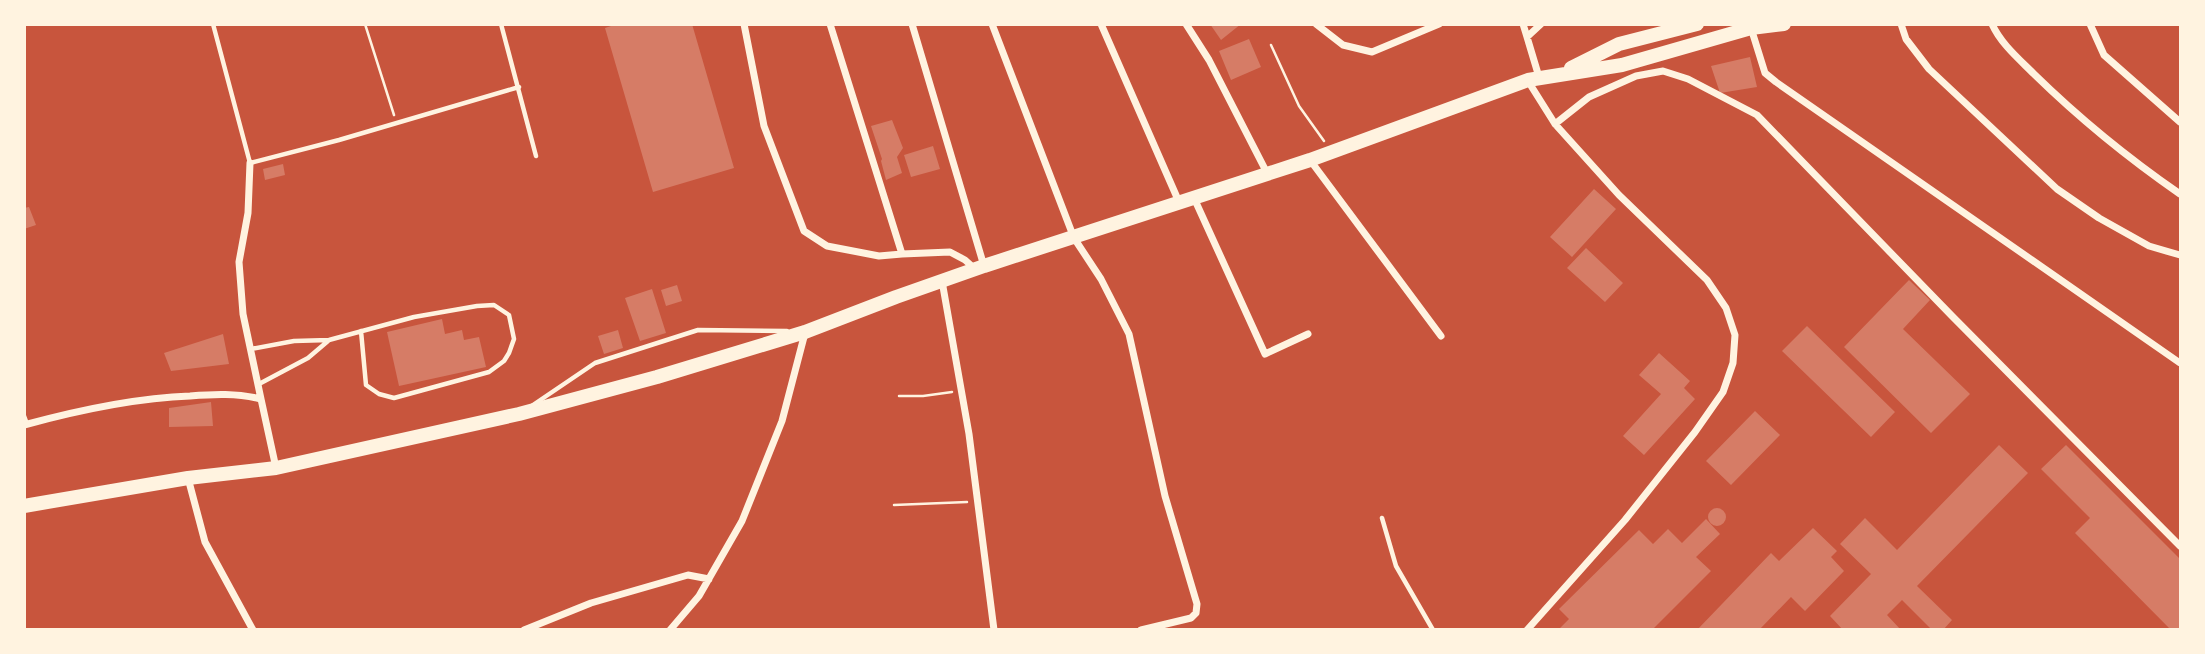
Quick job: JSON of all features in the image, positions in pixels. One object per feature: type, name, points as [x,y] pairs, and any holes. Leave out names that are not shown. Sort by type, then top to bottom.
[{"type":"main road","points":[[1561,74],[1619,44],[1697,24]]},
{"type":"main road","points":[[24,506],[188,478],[276,468],[519,414],[657,377],[805,332],[942,281],[1310,160],[1534,79],[1622,65],[1751,28],[1784,24]]},
{"type":"street","points":[[744,24],[764,126],[804,231],[828,246],[879,256],[950,252],[980,268]]},
{"type":"street","points":[[830,24],[902,254]]},
{"type":"street","points":[[912,24],[980,268]]},
{"type":"street","points":[[992,24],[1074,238],[1101,279],[1129,334],[1165,496],[1197,604],[1196,613],[1191,618],[1141,629]]},
{"type":"street","points":[[1101,24],[1179,203]]},
{"type":"street","points":[[1186,24],[1209,60],[1268,174]]},
{"type":"street","points":[[1316,24],[1343,45],[1372,52],[1438,24]]},
{"type":"street","points":[[1524,24],[1534,79],[1555,124],[1619,195],[1707,280],[1726,307],[1735,335],[1733,363],[1723,392],[1695,432],[1625,520],[1527,629]]},
{"type":"street","points":[[1527,37],[1541,24]]},
{"type":"street","points":[[1901,24],[1906,39],[1929,69],[2057,190],[2149,246],[2180,254]]},
{"type":"street","points":[[1992,24],[2013,53],[2049,88],[2131,158],[2180,194]]},
{"type":"street","points":[[2090,24],[2104,55],[2180,122]]},
{"type":"street","points":[[1751,28],[1765,73],[1776,82],[2180,363]]},
{"type":"street","points":[[1555,124],[1589,97],[1636,76],[1663,71],[1688,79],[1757,115],[2180,546]]},
{"type":"street","points":[[1310,160],[1441,336]]},
{"type":"street","points":[[250,163],[248,214],[239,262],[243,314],[276,468]]},
{"type":"street","points":[[1194,198],[1265,354],[1308,334]]},
{"type":"street","points":[[942,281],[961,391],[994,629]]},
{"type":"street","points":[[670,629],[699,596],[742,521],[782,421],[805,332]]},
{"type":"street","points":[[25,422],[156,397],[221,394],[261,399]]},
{"type":"street","points":[[188,478],[205,542],[253,629]]},
{"type":"street","points":[[524,629],[592,603],[688,575],[709,579]]},
{"type":"lane","points":[[213,24],[250,163],[519,87]]},
{"type":"lane","points":[[501,24],[537,156]]},
{"type":"lane","points":[[249,350],[294,341],[329,340],[361,331],[414,317],[477,306],[494,306],[509,315],[514,339],[504,361],[489,372],[394,398],[379,394],[366,385],[361,331]]},
{"type":"lane","points":[[519,414],[595,363],[698,330],[805,332]]},
{"type":"lane","points":[[257,385],[308,358],[329,340]]},
{"type":"lane","points":[[1382,518],[1396,566],[1433,629]]},
{"type":"path","points":[[365,24],[396,123]]},
{"type":"path","points":[[1271,45],[1299,106],[1332,152]]},
{"type":"path","points":[[899,396],[961,391]]},
{"type":"path","points":[[894,505],[977,501]]},
{"type":"building","points":[[617,24],[692,24],[734,168],[653,192],[605,28]]},
{"type":"building","points":[[1210,24],[1241,24],[1221,40]]},
{"type":"building","points":[[1249,39],[1261,67],[1231,80],[1219,51]]},
{"type":"building","points":[[1750,57],[1757,87],[1720,93],[1711,66]]},
{"type":"building","points":[[892,120],[903,148],[897,157],[902,173],[886,180],[871,126]]},
{"type":"building","points":[[933,146],[940,169],[911,177],[904,155]]},
{"type":"building","points":[[283,164],[285,175],[265,180],[263,169]]},
{"type":"building","points":[[1594,189],[1616,209],[1572,257],[1550,237]]},
{"type":"building","points":[[29,207],[36,225],[24,229],[24,208]]},
{"type":"building","points":[[1586,248],[1623,283],[1605,302],[1567,268]]},
{"type":"building","points":[[1909,280],[1930,300],[1903,329],[1970,394],[1931,433],[1844,347]]},
{"type":"building","points":[[677,285],[682,301],[666,306],[661,290]]},
{"type":"building","points":[[652,289],[666,333],[640,341],[625,298]]},
{"type":"building","points":[[442,319],[445,334],[462,330],[464,340],[479,337],[486,367],[399,386],[387,332]]},
{"type":"building","points":[[1807,326],[1895,412],[1871,437],[1782,351]]},
{"type":"building","points":[[618,330],[623,348],[604,354],[598,336]]},
{"type":"building","points":[[223,334],[229,364],[171,371],[164,353]]},
{"type":"building","points":[[1659,353],[1690,381],[1684,388],[1695,399],[1644,455],[1623,436],[1661,394],[1639,375]]},
{"type":"building","points":[[211,402],[213,426],[169,427],[169,408]]},
{"type":"building","points":[[1755,411],[1780,435],[1731,485],[1706,461]]},
{"type":"building","points":[[1999,445],[2028,473],[1917,586],[1952,620],[1943,630],[1932,630],[1902,600],[1887,615],[1901,630],[1843,630],[1830,616],[1871,574],[1840,544],[1865,518],[1897,550]]},
{"type":"building","points":[[2066,445],[2180,559],[2180,630],[2171,630],[2075,533],[2090,518],[2041,469]]},
{"type":"building","points":[[1713,508],[1721,508],[1726,517],[1724,524],[1713,526],[1708,521],[1708,513]]},
{"type":"building","points":[[1706,519],[1720,534],[1696,557],[1711,571],[1652,630],[1558,630],[1569,619],[1559,609],[1639,530],[1653,544],[1668,529],[1682,543]]},
{"type":"building","points":[[1813,528],[1837,551],[1831,557],[1844,571],[1805,611],[1791,597],[1759,630],[1697,630],[1771,553],[1779,561]]}]
